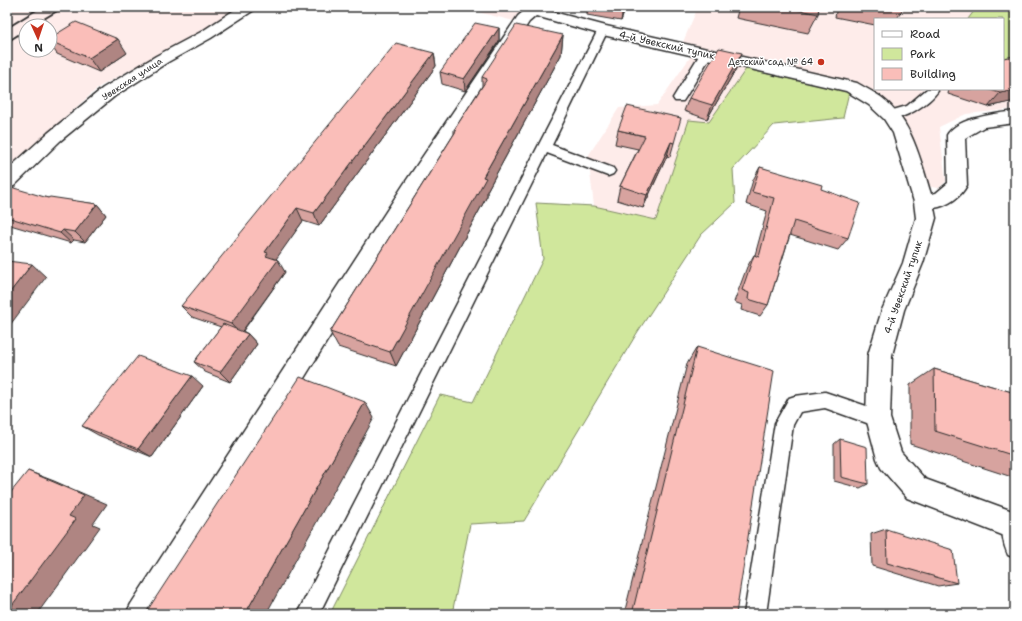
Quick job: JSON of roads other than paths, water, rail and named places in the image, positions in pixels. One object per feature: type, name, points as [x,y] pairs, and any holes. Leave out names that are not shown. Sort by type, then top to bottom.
[{"type":"street","name":"Увекская улица","points":[[7,181],[54,137],[109,92],[162,59],[206,35],[249,7]]},
{"type":"street","name":"4-й Увекский тупик","points":[[535,9],[603,30],[852,87],[875,101],[890,115],[902,133],[924,202],[926,218],[915,256],[893,310],[880,355],[878,418],[890,459],[916,489],[1013,526]]},
{"type":"street","points":[[141,614],[412,189],[523,19],[535,9]]},
{"type":"street","points":[[924,202],[941,200],[958,185],[956,135],[980,122],[1015,117]]},
{"type":"lane","points":[[308,614],[603,30]]},
{"type":"lane","points":[[678,98],[706,54]]},
{"type":"lane","points":[[890,115],[911,109],[932,91]]},
{"type":"lane","points":[[544,147],[608,171]]},
{"type":"lane","points":[[755,614],[784,424],[795,404],[825,400],[878,418]]},
{"type":"lane","points":[[1013,526],[1015,548]]},
{"type":"railway","points":[[7,28],[41,7]]},
{"type":"railway","points":[[45,18],[64,7]]},
{"type":"railway","points":[[7,42],[18,35]]},
{"type":"place","name":"Детский сад № 64","points":[[821,62]]}]
